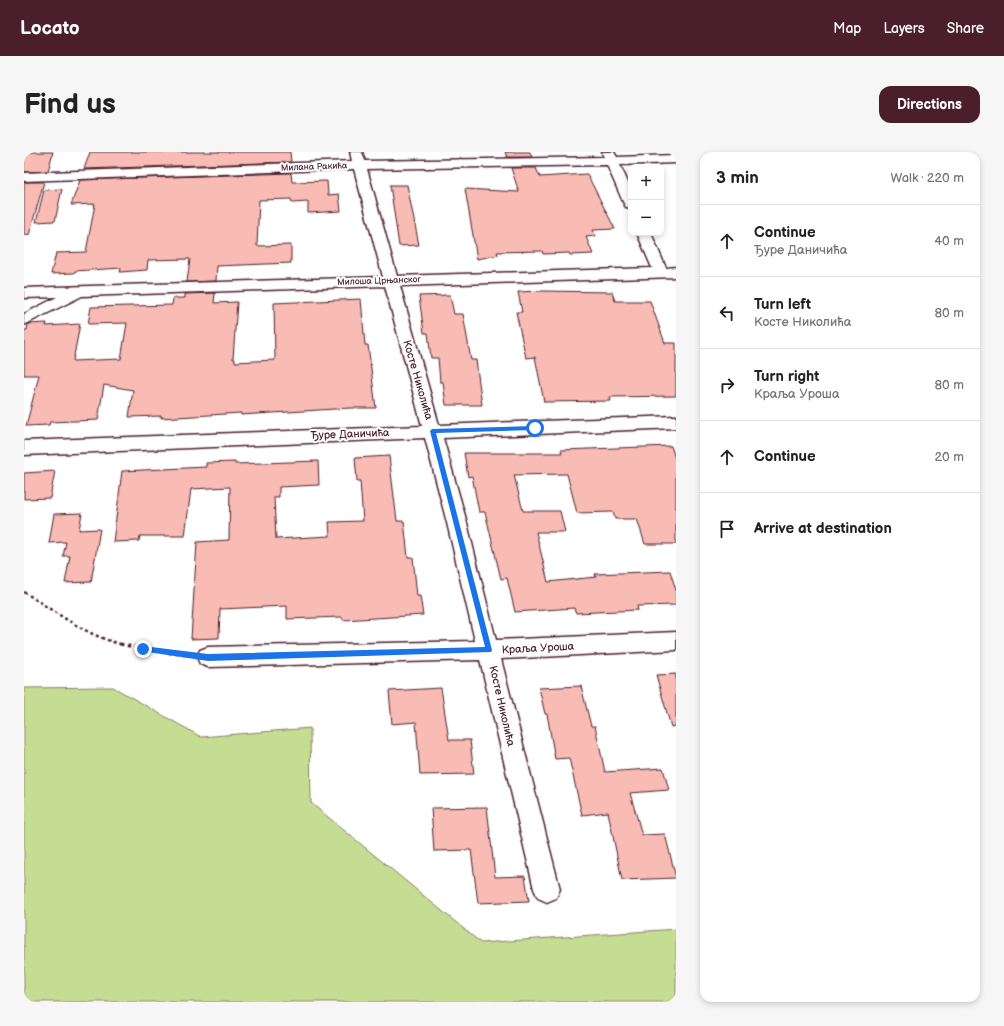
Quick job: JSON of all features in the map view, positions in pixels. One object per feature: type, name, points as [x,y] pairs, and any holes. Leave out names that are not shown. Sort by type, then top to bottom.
[{"type":"street","points":[[502,152],[511,164]]},
{"type":"street","points":[[610,156],[629,200]]},
{"type":"street","name":"Милана Ракића","points":[[24,177],[358,159],[511,164],[610,156],[676,159]]},
{"type":"street","name":"Косте Николића","points":[[358,159],[432,431],[489,650],[548,889]]},
{"type":"street","points":[[646,236],[669,272]]},
{"type":"street","name":"Милоша Црњанског","points":[[24,293],[669,272]]},
{"type":"street","name":"Милоша Црњанског","points":[[24,320],[82,291]]},
{"type":"street","name":"Ђуре Даничића","points":[[24,448],[676,422]]},
{"type":"street","name":"Краља Уроша","points":[[208,657],[489,650],[676,641]]},
{"type":"path","points":[[24,592],[83,630],[100,638],[143,649],[208,657]]},
{"type":"green space","points":[[113,687],[201,737],[310,728],[311,803],[481,943],[676,929],[676,1002],[24,1002],[24,688]]},
{"type":"building","points":[[24,152],[53,152],[48,171],[24,172]]},
{"type":"building","points":[[90,152],[290,152],[291,162],[84,169]]},
{"type":"building","points":[[505,152],[530,152],[532,157],[507,157]]},
{"type":"building","points":[[511,168],[536,168],[540,177],[587,174],[615,229],[593,230],[596,236],[586,237],[593,254],[543,254],[542,251],[497,252],[498,255],[477,259],[465,189],[519,192]]},
{"type":"building","points":[[291,173],[292,182],[327,181],[328,195],[339,194],[341,211],[308,213],[308,202],[292,203],[291,199],[259,200],[257,246],[291,245],[291,263],[217,266],[216,281],[187,282],[190,259],[148,260],[147,270],[120,272],[121,268],[51,274],[56,253],[86,252],[95,204],[71,205],[80,180]]},
{"type":"building","points":[[24,182],[44,182],[29,235],[24,234]]},
{"type":"building","points":[[390,185],[407,185],[419,245],[399,246]]},
{"type":"building","points":[[62,189],[55,221],[36,222],[44,190]]},
{"type":"building","points":[[518,292],[612,292],[615,301],[650,301],[665,343],[676,343],[676,396],[610,397],[611,401],[544,402],[535,357],[526,358],[516,312],[522,312]]},
{"type":"building","points":[[215,293],[214,303],[237,302],[233,359],[235,359],[235,362],[275,360],[274,303],[361,299],[365,345],[368,345],[376,408],[350,408],[241,415],[241,413],[161,418],[162,416],[129,417],[133,390],[104,385],[98,420],[50,422],[49,425],[26,426],[39,375],[24,375],[24,330],[27,330],[28,324],[47,323],[46,326],[80,324],[73,361],[121,359],[127,323],[88,324],[91,307],[172,305],[173,298],[185,298],[185,294]]},
{"type":"building","points":[[450,295],[454,314],[463,314],[471,360],[476,360],[482,405],[446,405],[443,382],[440,382],[438,358],[431,358],[428,333],[424,333],[419,296]]},
{"type":"building","points":[[671,446],[676,461],[676,544],[645,544],[637,519],[615,519],[613,512],[577,513],[567,474],[514,475],[523,511],[560,511],[565,532],[536,532],[548,582],[596,577],[595,574],[670,571],[676,590],[676,605],[637,606],[638,610],[576,613],[574,608],[515,612],[507,578],[501,579],[485,512],[479,512],[472,476],[468,477],[464,453],[562,453],[561,450]]},
{"type":"building","points":[[389,456],[397,521],[404,521],[408,557],[413,557],[417,596],[420,596],[423,615],[343,620],[342,617],[287,619],[287,606],[220,609],[219,638],[191,639],[197,542],[229,540],[230,487],[191,489],[185,536],[140,536],[139,541],[113,542],[122,471],[206,467],[206,463],[235,462],[235,464],[318,461],[319,485],[279,487],[279,497],[274,497],[276,539],[330,536],[329,522],[363,521],[360,481],[357,481],[355,458]]},
{"type":"building","points":[[55,471],[50,498],[24,499],[24,473]]},
{"type":"building","points":[[82,513],[79,530],[100,529],[91,582],[65,583],[70,556],[63,556],[66,542],[49,543],[54,514]]},
{"type":"building","points":[[676,674],[676,726],[671,727],[656,675]]},
{"type":"building","points":[[581,686],[591,726],[595,726],[605,772],[663,768],[669,790],[630,793],[642,835],[665,834],[676,878],[622,880],[608,812],[582,815],[569,758],[555,759],[547,714],[545,714],[539,688]]},
{"type":"building","points":[[441,688],[449,740],[470,740],[474,774],[420,775],[416,722],[392,724],[389,691]]},
{"type":"building","points":[[487,807],[495,877],[525,876],[529,901],[478,903],[471,850],[434,851],[431,808]]},
{"type":"route","points":[[143,649],[171,654],[208,657],[489,650],[432,431],[535,428]]}]
